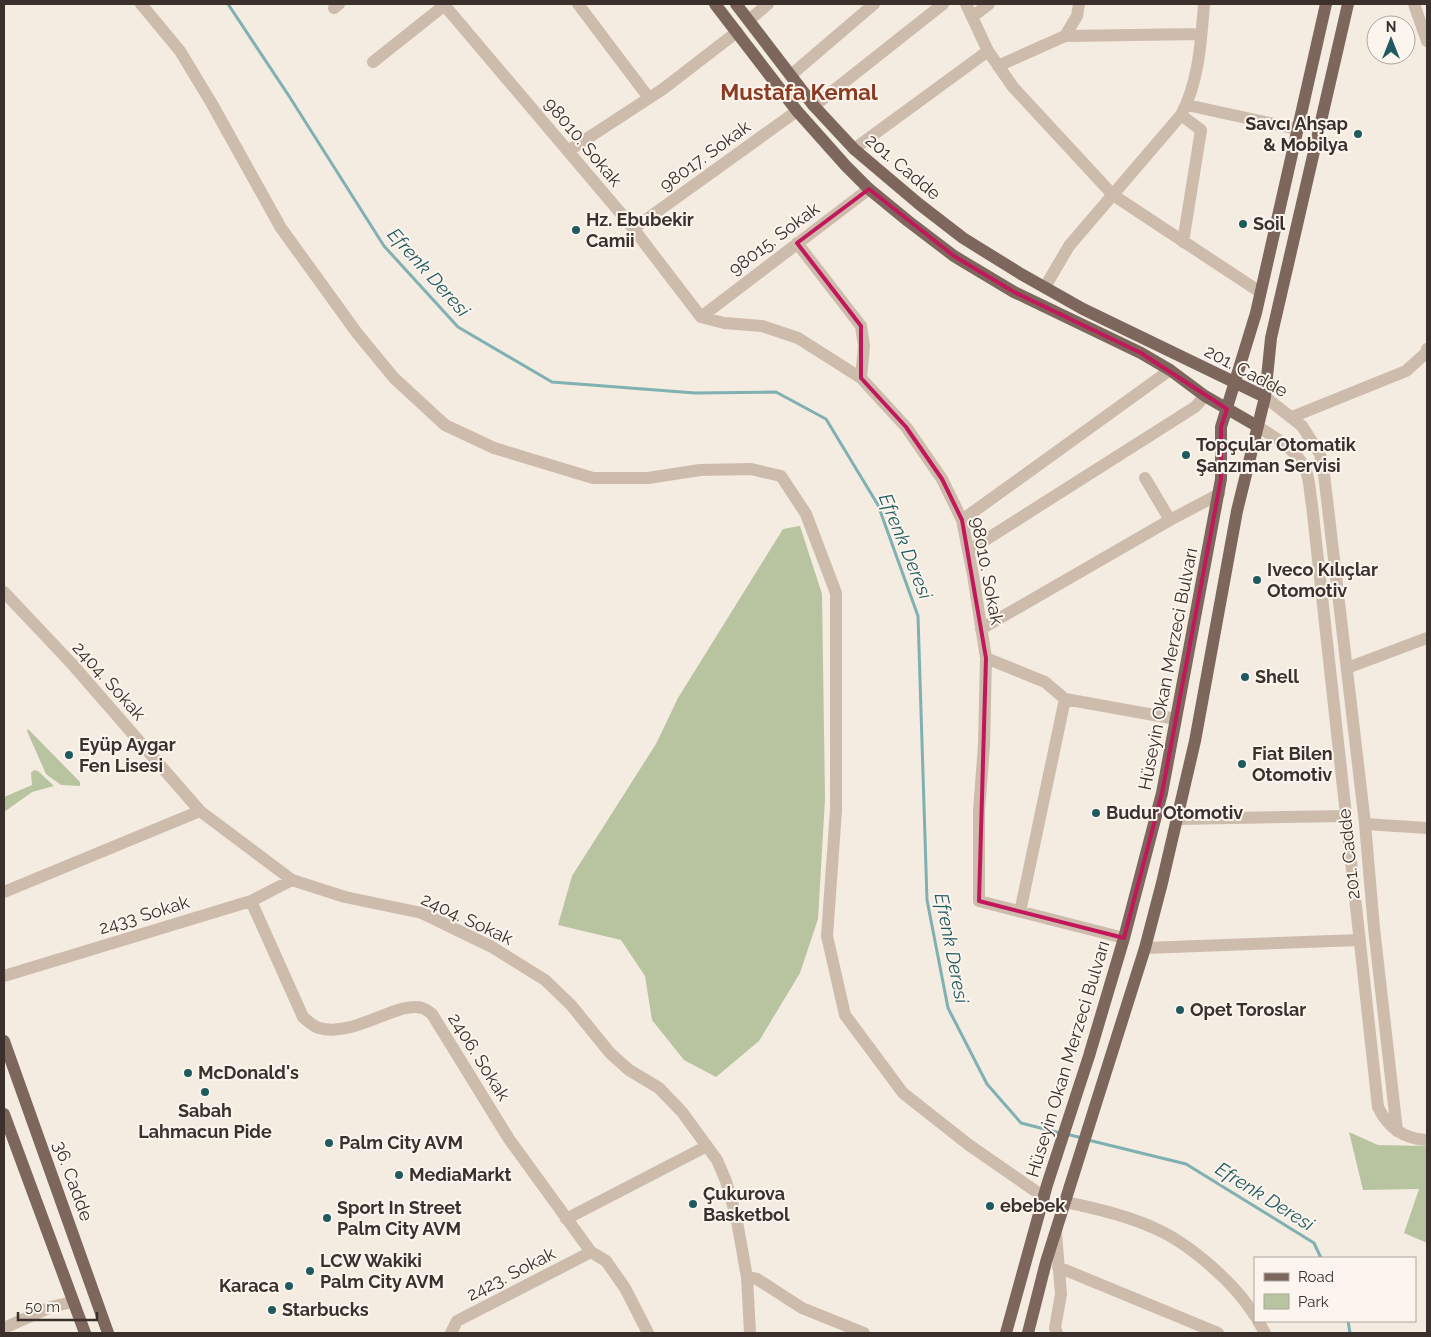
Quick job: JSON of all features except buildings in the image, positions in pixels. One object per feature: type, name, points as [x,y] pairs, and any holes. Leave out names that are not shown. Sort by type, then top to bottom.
[{"type":"main road","name":"201. Cadde","points":[[715,4],[797,111],[846,166],[869,189],[954,256],[1014,292],[1141,353],[1170,370],[1205,396],[1257,426]]},
{"type":"main road","name":"201. Cadde","points":[[736,4],[814,106],[854,149],[919,204],[964,238],[1083,309],[1265,397]]},
{"type":"main road","name":"Hüseyin Okan Merzeci Bulvarı","points":[[1006,1333],[1046,1191],[1124,938],[1162,793],[1219,494],[1221,479],[1221,427],[1256,313],[1326,4]]},
{"type":"main road","points":[[1028,1333],[1065,1202],[1145,948],[1177,819],[1194,741],[1237,511],[1265,397],[1271,338],[1348,4]]},
{"type":"main road","name":"36. Cadde","points":[[4,1041],[108,1333]]},
{"type":"main road","points":[[4,1114],[85,1333]]},
{"type":"street","points":[[141,4],[180,51],[212,104],[281,228],[351,325],[394,378],[445,425],[494,448],[593,478],[648,478],[700,470],[751,469],[781,476],[806,514],[836,593],[836,810],[827,936],[845,1015],[902,1093],[969,1145],[1046,1191]]},
{"type":"street","points":[[578,4],[649,98]]},
{"type":"street","points":[[749,20],[768,4]]},
{"type":"street","points":[[791,75],[874,4]]},
{"type":"street","points":[[814,106],[943,4]]},
{"type":"street","points":[[966,4],[988,51],[1013,87],[1113,195],[1260,292]]},
{"type":"street","points":[[972,17],[989,4]]},
{"type":"street","points":[[1066,36],[1077,16],[1079,4]]},
{"type":"street","points":[[1044,287],[1069,246],[1184,110],[1198,62],[1204,4]]},
{"type":"street","points":[[1414,4],[1427,41]]},
{"type":"street","points":[[373,62],[446,5]]},
{"type":"street","name":"98010. Sokak","points":[[446,5],[633,229],[701,317],[724,323],[762,326],[798,338],[861,378],[906,427],[942,479],[962,520],[986,658],[984,745],[979,811],[979,902],[1020,912]]},
{"type":"street","points":[[568,152],[649,98],[737,32]]},
{"type":"street","points":[[998,66],[1066,36],[1201,34]]},
{"type":"street","points":[[854,149],[988,51]]},
{"type":"street","points":[[1184,110],[1297,129]]},
{"type":"street","points":[[1183,242],[1201,130],[1184,110]]},
{"type":"street","name":"98017. Sokak","points":[[633,229],[797,111]]},
{"type":"street","name":"98015. Sokak","points":[[701,317],[869,189]]},
{"type":"street","points":[[797,243],[861,326],[864,346],[861,378]]},
{"type":"street","points":[[1292,417],[1406,370],[1426,353],[1427,349]]},
{"type":"street","points":[[962,520],[1170,370]]},
{"type":"street","points":[[968,551],[1195,407],[1205,396]]},
{"type":"street","name":"201. Cadde","points":[[1265,397],[1302,426],[1320,454],[1324,474],[1397,1131]]},
{"type":"street","name":"201. Cadde","points":[[1257,426],[1298,456],[1307,474],[1312,505],[1376,1094],[1378,1107],[1384,1120],[1397,1131]]},
{"type":"street","points":[[1145,478],[1170,520]]},
{"type":"street","points":[[981,629],[1170,520],[1219,494]]},
{"type":"street","name":"2404. Sokak","points":[[4,592],[72,664],[200,811],[292,880],[345,897],[422,913],[492,947],[545,980],[571,1005],[610,1053],[629,1070],[659,1088],[682,1112],[717,1160],[726,1181],[736,1216],[748,1277],[750,1333]]},
{"type":"street","points":[[1347,668],[1427,638]]},
{"type":"street","points":[[986,658],[1044,682],[1065,699],[1176,720]]},
{"type":"street","points":[[1065,699],[1020,912],[1124,938]]},
{"type":"street","points":[[4,892],[200,811]]},
{"type":"street","points":[[1177,819],[1345,816]]},
{"type":"street","points":[[1364,824],[1427,828]]},
{"type":"street","name":"2433 Sokak","points":[[4,976],[251,902],[292,880]]},
{"type":"street","name":"2406. Sokak","points":[[251,902],[303,1017],[317,1028],[336,1031],[351,1028],[407,1008],[421,1008],[432,1014],[509,1139],[591,1252],[606,1261],[620,1281],[648,1333]]},
{"type":"street","points":[[1145,948],[1360,940]]},
{"type":"street","points":[[1397,1131],[1418,1140],[1427,1140]]},
{"type":"street","points":[[566,1219],[706,1146]]},
{"type":"street","points":[[1065,1202],[1105,1210],[1154,1227],[1167,1234],[1206,1262],[1230,1285],[1254,1315]]},
{"type":"street","points":[[1056,1232],[1061,1294],[1055,1328],[1057,1333]]},
{"type":"street","name":"2423. Sokak","points":[[450,1333],[457,1321],[591,1252]]},
{"type":"street","points":[[1058,1267],[1218,1333]]},
{"type":"street","points":[[748,1277],[757,1279],[802,1308],[864,1333]]},
{"type":"street","points":[[4,1328],[51,1306],[72,1302]]},
{"type":"street","points":[[1259,1322],[1265,1333]]},
{"type":"highlighted area","points":[[869,189],[954,256],[1014,292],[1141,353],[1227,409],[1221,427],[1221,479],[1162,793],[1124,938],[979,901],[986,658],[962,520],[942,479],[906,427],[861,378],[861,326],[797,243]]},
{"type":"green space","points":[[800,526],[822,594],[825,799],[818,919],[800,973],[759,1041],[716,1077],[684,1060],[652,1020],[645,976],[621,940],[558,925],[572,876],[656,744],[678,698],[783,529]]},
{"type":"green space","points":[[28,729],[80,782],[80,786],[61,785],[46,774],[27,731]]},
{"type":"green space","points":[[34,770],[38,771],[54,786],[32,792],[4,812],[4,797],[32,785],[31,773]]},
{"type":"green space","points":[[1349,1132],[1378,1145],[1427,1146],[1427,1243],[1404,1233],[1419,1189],[1363,1190]]},
{"type":"waterway","name":"Efrenk Deresi","points":[[228,4],[384,246],[458,327],[552,382],[695,393],[776,392],[826,419],[878,505],[918,616],[927,900],[948,1008],[987,1084],[1021,1123],[1060,1133]]},
{"type":"waterway","name":"Efrenk Deresi","points":[[1066,1134],[1082,1138]]},
{"type":"waterway","name":"Efrenk Deresi","points":[[1088,1140],[1186,1164],[1314,1243],[1321,1257]]},
{"type":"waterway","name":"Efrenk Deresi","points":[[1348,1322],[1350,1333]]},
{"type":"place","name":"Savcı Ahşap & Mobilya","points":[[1358,134]]},
{"type":"place","name":"Soil","points":[[1243,224]]},
{"type":"place","name":"Hz. Ebubekir Camii","points":[[576,230]]},
{"type":"place","name":"Topçular Otomatik Şanzıman Servisi","points":[[1186,455]]},
{"type":"place","name":"Iveco Kılıçlar Otomotiv","points":[[1257,580]]},
{"type":"place","name":"Shell","points":[[1245,677]]},
{"type":"place","name":"Eyüp Aygar Fen Lisesi","points":[[69,755]]},
{"type":"place","name":"Fiat Bilen Otomotiv","points":[[1242,764]]},
{"type":"place","name":"Budur Otomotiv","points":[[1096,813]]},
{"type":"place","name":"Opet Toroslar","points":[[1180,1010]]},
{"type":"place","name":"McDonald's","points":[[188,1073]]},
{"type":"place","name":"Sabah Lahmacun Pide","points":[[205,1092]]},
{"type":"place","name":"Palm City AVM","points":[[329,1143]]},
{"type":"place","name":"MediaMarkt","points":[[399,1175]]},
{"type":"place","name":"Çukurova Basketbol","points":[[693,1204]]},
{"type":"place","name":"ebebek","points":[[990,1206]]},
{"type":"place","name":"Sport In Street Palm City AVM","points":[[327,1218]]},
{"type":"place","name":"LCW Wakiki Palm City AVM","points":[[310,1271]]},
{"type":"place","name":"Karaca","points":[[289,1286]]},
{"type":"place","name":"Starbucks","points":[[272,1310]]},
{"type":"district","name":"Mustafa Kemal","points":[[799,92]]}]
